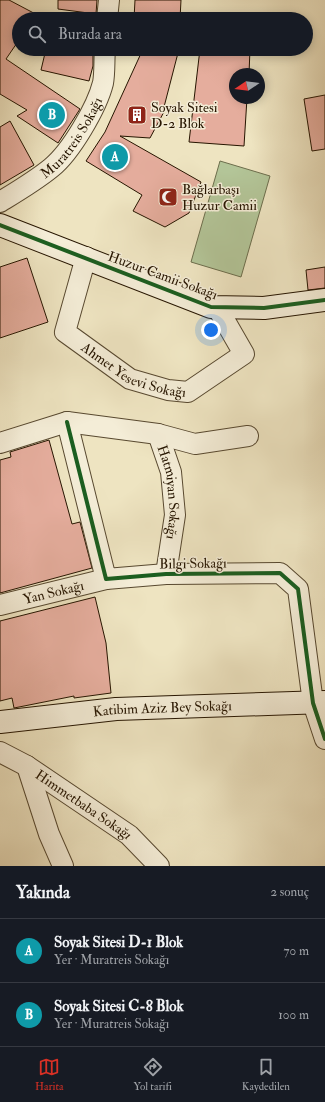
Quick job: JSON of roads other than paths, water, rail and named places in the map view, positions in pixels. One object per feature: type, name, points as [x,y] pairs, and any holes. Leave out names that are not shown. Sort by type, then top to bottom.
[{"type":"street","points":[[108,12],[109,0]]},
{"type":"street","name":"Muratreis Sokağı","points":[[0,202],[30,184],[53,167],[74,142],[90,115],[103,82],[105,56]]},
{"type":"street","name":"Huzur Camii Sokağı","points":[[0,225],[26,236],[86,257],[211,307],[264,308],[325,300]]},
{"type":"street","name":"Ahmet Yesevi Sokağı","points":[[86,257],[65,332],[130,379],[168,390],[188,392],[244,354],[217,307]]},
{"type":"street","points":[[67,422],[106,579]]},
{"type":"street","name":"Hatmiyan Sokağı","points":[[0,443],[67,422],[158,434],[195,444],[248,436]]},
{"type":"street","name":"Hatmiyan Sokağı","points":[[158,434],[171,472],[175,515],[166,574]]},
{"type":"street","name":"Bilgi Sokağı","points":[[106,579],[166,574],[280,573],[298,589],[325,739]]},
{"type":"street","name":"Yan Sokağı","points":[[0,605],[106,579]]},
{"type":"street","name":"Katibim Aziz Bey Sokağı","points":[[0,722],[116,709],[319,703]]},
{"type":"street","name":"Himmetbaba Sokağı","points":[[0,752],[27,766],[129,835],[160,866]]},
{"type":"street","points":[[27,766],[49,834],[63,866]]},
{"type":"place","name":"Soyak Sitesi C-8 Blok","points":[[52,115]]},
{"type":"place","name":"Soyak Sitesi D-2 Blok","points":[[137,115]]},
{"type":"place","name":"Soyak Sitesi D-1 Blok","points":[[115,157]]},
{"type":"place","name":"Bağlarbaşı Huzur Camii","points":[[168,197]]}]
